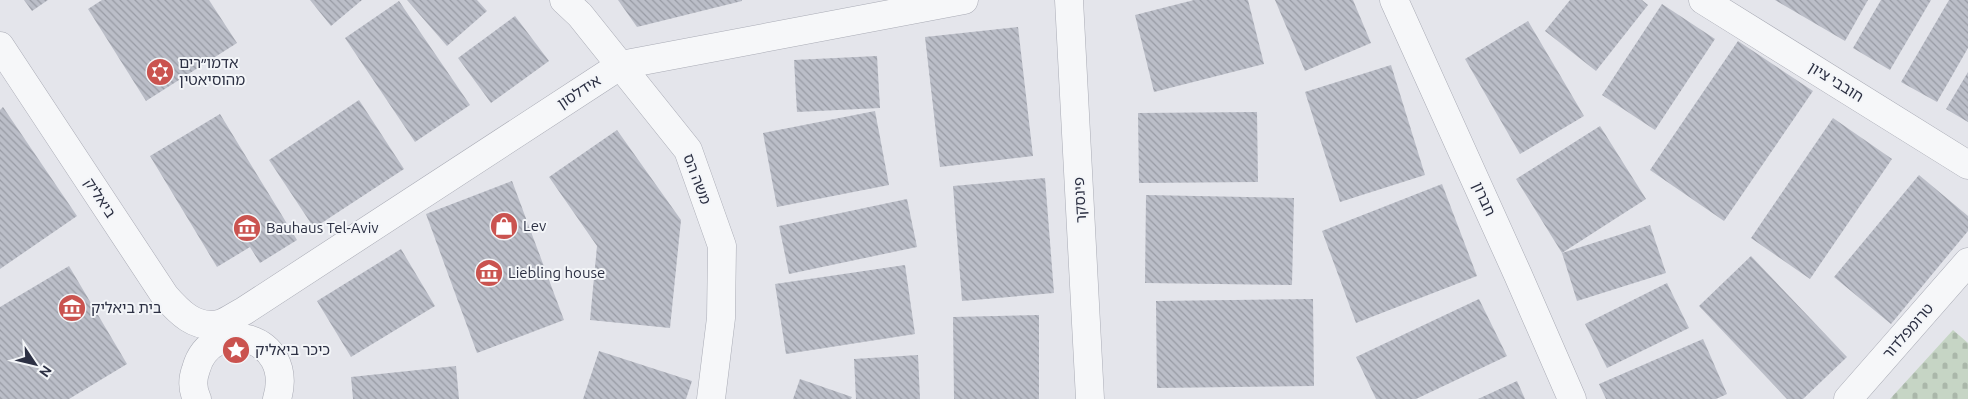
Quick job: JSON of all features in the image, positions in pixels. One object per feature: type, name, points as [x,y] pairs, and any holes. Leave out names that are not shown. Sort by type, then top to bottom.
[{"type":"street","name":"משה הס","points":[[564,0],[580,15],[688,150],[722,246],[721,318],[711,399]]},
{"type":"street","name":"אידלסון","points":[[221,332],[244,311],[621,65],[964,0]]},
{"type":"street","name":"פינסקר","points":[[1070,0],[1090,399]]},
{"type":"street","name":"חברון","points":[[1394,0],[1572,399]]},
{"type":"street","name":"חובבי ציון","points":[[1703,0],[1968,165]]},
{"type":"street","name":"ביאליק","points":[[0,46],[165,296],[179,312],[197,324],[234,338],[245,338],[260,345],[273,356],[281,376],[277,399]]},
{"type":"street","name":"טרומפלדור","points":[[1848,399],[1968,262]]},
{"type":"street","points":[[196,399],[193,379],[197,364],[221,332]]},
{"type":"green space","points":[[1953,330],[1968,343],[1968,399],[1890,399]]},
{"type":"building","points":[[24,0],[48,0],[32,11]]},
{"type":"building","name":"אדמו״רים מהוסיאטין","points":[[102,0],[209,0],[237,43],[146,101],[88,9]]},
{"type":"building","points":[[310,0],[362,0],[331,26]]},
{"type":"building","points":[[407,0],[477,0],[487,11],[447,46]]},
{"type":"building","points":[[618,0],[742,0],[742,1],[637,27]]},
{"type":"building","points":[[1194,0],[1248,0],[1264,64],[1154,92],[1135,15]]},
{"type":"building","points":[[1275,0],[1353,0],[1371,43],[1305,71]]},
{"type":"building","points":[[1570,0],[1642,0],[1648,5],[1596,71],[1545,31]]},
{"type":"building","points":[[1775,0],[1868,0],[1845,41]]},
{"type":"building","points":[[1881,0],[1931,0],[1890,70],[1853,48]]},
{"type":"building","points":[[1949,0],[1968,0],[1968,48],[1937,102],[1901,82]]},
{"type":"building","points":[[399,1],[470,105],[415,142],[345,38]]},
{"type":"building","points":[[1662,4],[1715,39],[1655,130],[1602,95]]},
{"type":"building","points":[[515,16],[549,61],[491,103],[458,58]]},
{"type":"building","points":[[1528,21],[1584,116],[1520,154],[1465,59]]},
{"type":"building","points":[[1018,27],[1033,156],[940,167],[925,37]]},
{"type":"building","points":[[1738,41],[1813,91],[1724,221],[1650,170]]},
{"type":"building","points":[[877,56],[880,108],[797,112],[794,60]]},
{"type":"building","points":[[1391,65],[1425,175],[1340,202],[1305,92]]},
{"type":"building","points":[[1968,72],[1968,122],[1946,109]]},
{"type":"building","points":[[359,100],[404,169],[314,228],[269,160]]},
{"type":"building","points":[[3,107],[77,216],[0,269],[0,110]]},
{"type":"building","points":[[875,111],[889,185],[777,207],[763,133]]},
{"type":"building","points":[[1257,112],[1258,182],[1139,183],[1138,113]]},
{"type":"building","points":[[220,114],[297,240],[260,263],[250,247],[217,267],[150,156]]},
{"type":"building","points":[[1833,118],[1892,159],[1810,279],[1751,238]]},
{"type":"building","points":[[1600,126],[1646,199],[1562,253],[1516,179]]},
{"type":"building","points":[[617,130],[681,220],[670,328],[590,320],[597,246],[549,177]]},
{"type":"building","points":[[1919,175],[1968,216],[1968,231],[1891,324],[1834,277]]},
{"type":"building","points":[[1045,178],[1054,293],[962,301],[953,186]]},
{"type":"building","points":[[512,181],[564,320],[477,353],[426,214]]},
{"type":"building","points":[[1442,184],[1477,276],[1356,323],[1322,231]]},
{"type":"building","points":[[1146,195],[1294,198],[1292,285],[1145,283]]},
{"type":"building","points":[[907,199],[917,247],[789,274],[779,226]]},
{"type":"building","points":[[1650,225],[1666,273],[1577,301],[1562,253]]},
{"type":"building","points":[[401,249],[435,306],[351,357],[317,301]]},
{"type":"building","points":[[1751,256],[1847,357],[1803,399],[1787,399],[1699,306]]},
{"type":"building","points":[[905,265],[915,334],[786,354],[775,284]]},
{"type":"building","points":[[69,266],[127,364],[69,399],[0,399],[0,307]]},
{"type":"building","points":[[1667,283],[1689,328],[1607,368],[1585,324]]},
{"type":"building","points":[[1313,299],[1314,386],[1157,388],[1156,301]]},
{"type":"building","points":[[1479,299],[1507,356],[1416,399],[1376,399],[1356,357]]},
{"type":"building","points":[[1039,315],[1039,399],[954,399],[953,317]]},
{"type":"building","points":[[1703,339],[1727,394],[1716,399],[1606,399],[1599,384]]},
{"type":"building","points":[[599,351],[692,381],[686,399],[583,399]]},
{"type":"building","points":[[918,355],[920,399],[856,399],[854,359]]},
{"type":"building","points":[[456,366],[459,399],[353,399],[351,377]]},
{"type":"building","points":[[800,379],[852,397],[851,399],[793,399]]},
{"type":"building","points":[[1517,381],[1525,399],[1478,399]]},
{"type":"place","name":"אדמו״רים מהוסיאטין","points":[[160,72]]},
{"type":"place","name":"Lev","points":[[504,226]]},
{"type":"place","name":"Bauhaus Tel-Aviv","points":[[247,228]]},
{"type":"place","name":"Liebling house","points":[[489,273]]},
{"type":"place","name":"בית ביאליק","points":[[72,308]]},
{"type":"place","name":"כיכר ביאליק","points":[[236,350]]}]
